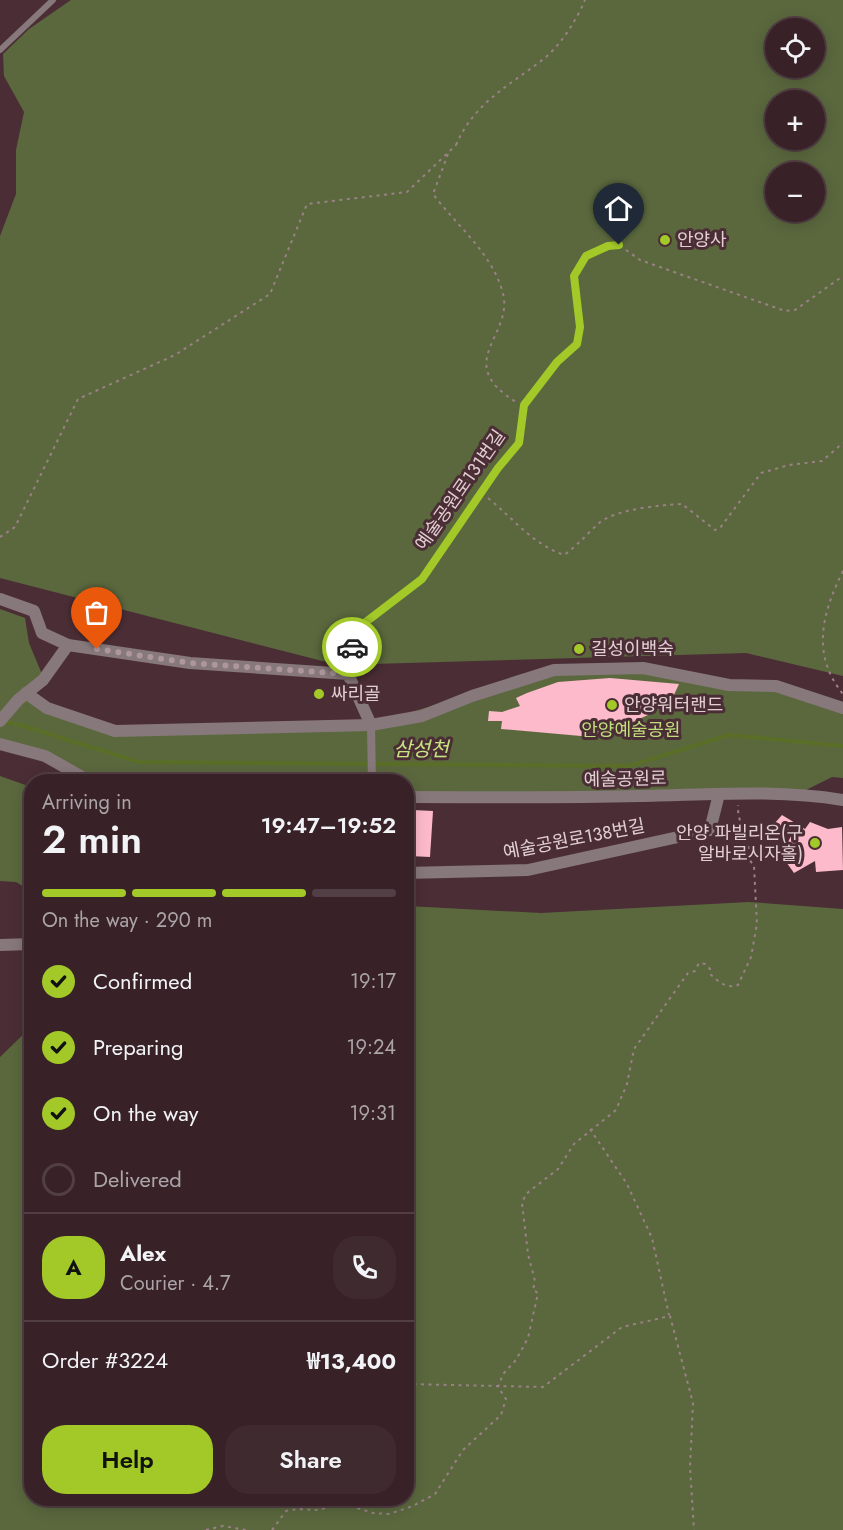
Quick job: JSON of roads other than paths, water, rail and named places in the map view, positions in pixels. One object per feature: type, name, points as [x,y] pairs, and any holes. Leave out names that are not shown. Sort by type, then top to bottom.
[{"type":"street","points":[[0,599],[34,611],[42,633],[68,645],[190,663],[348,674],[371,731],[372,774]]},
{"type":"street","points":[[0,721],[26,693],[44,680],[68,645]]},
{"type":"street","points":[[26,693],[47,708],[115,731],[371,731],[422,716],[472,696],[554,670],[643,668],[729,685],[776,686],[843,708]]},
{"type":"street","points":[[0,744],[45,756],[76,774]]},
{"type":"street","name":"예술공원로","points":[[414,797],[568,798],[737,793],[806,794],[843,800]]},
{"type":"street","name":"예술공원로138번길","points":[[414,873],[528,870],[710,830],[719,794]]},
{"type":"street","points":[[0,945],[24,944]]},
{"type":"lane","points":[[0,50],[53,0]]},
{"type":"lane","name":"예술공원로131번길","points":[[348,674],[352,640],[358,628],[422,579],[481,493],[519,443],[524,405],[557,362],[577,344],[580,327],[574,276],[586,256],[608,246],[619,245]]},
{"type":"waterway","name":"삼성천","points":[[3,722],[20,725],[139,762],[629,766],[729,735],[843,746]]},
{"type":"place","name":"안양사","points":[[665,240]]},
{"type":"place","name":"길성이백숙","points":[[579,649]]},
{"type":"place","name":"싸리골","points":[[319,694]]},
{"type":"place","name":"안양워터랜드","points":[[612,705]]},
{"type":"place","name":"안양 파빌리온(구 알바로시자홀)","points":[[815,843]]},
{"type":"park label","name":"안양예술공원","points":[[631,730]]}]
